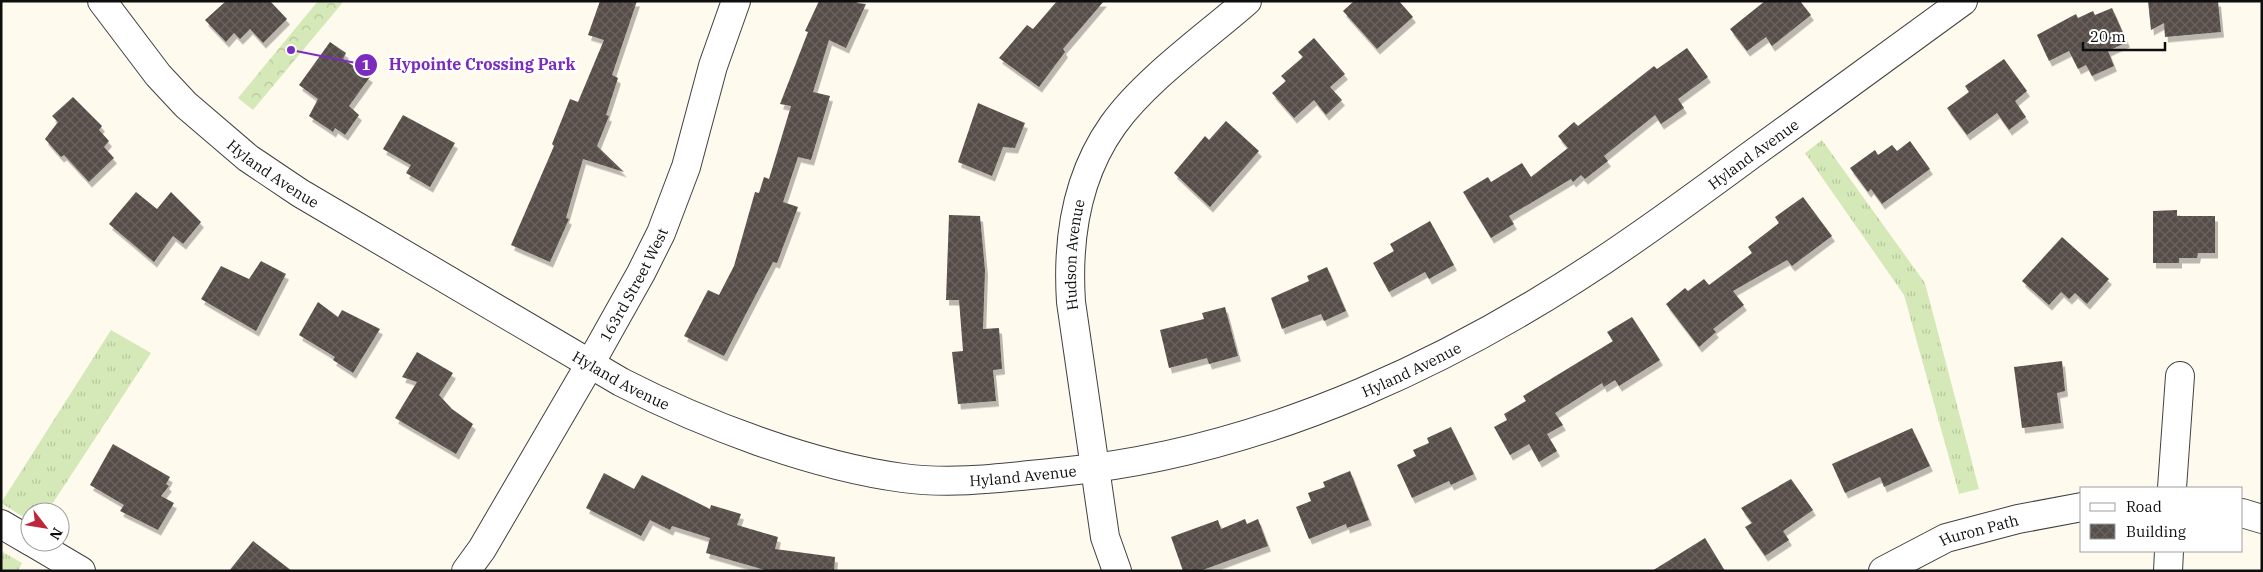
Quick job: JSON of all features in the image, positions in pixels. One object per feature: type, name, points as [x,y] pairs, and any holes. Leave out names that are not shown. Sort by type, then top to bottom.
[{"type":"street","name":"Hyland Avenue","points":[[102,1],[158,75],[186,105],[248,158],[293,189],[590,364],[654,399],[722,428],[802,454],[902,478],[961,482],[1095,469],[1175,456],[1258,432],[1316,412],[1393,377],[1488,330],[1634,240],[1963,1]]},
{"type":"street","name":"163rd Street West","points":[[466,571],[482,549],[641,273],[675,198],[686,167],[713,66],[736,1]]},
{"type":"street","name":"Hudson Avenue","points":[[1117,571],[1105,537],[1071,302],[1068,266],[1076,210],[1089,171],[1114,124],[1147,87],[1247,1]]},
{"type":"street","points":[[2172,487],[2180,376]]},
{"type":"street","name":"Huron Path","points":[[1883,571],[1946,538],[2018,519],[2080,507]]},
{"type":"street","points":[[2243,513],[2262,519]]},
{"type":"street","points":[[1,524],[20,535]]},
{"type":"street","points":[[48,552],[81,571]]},
{"type":"street","points":[[2168,571],[2169,552]]},
{"type":"green space","points":[[318,1],[344,1],[253,110],[238,98]]},
{"type":"green space","points":[[1822,140],[1925,283],[1979,489],[1959,494],[1904,295],[1805,153]]},
{"type":"green space","points":[[111,330],[151,353],[54,502],[20,502],[20,515],[1,503]]},
{"type":"green space","points":[[1,551],[22,563],[18,571],[1,571]]},
{"type":"building","points":[[226,1],[270,1],[287,19],[263,43],[250,29],[240,39],[234,33],[226,42],[205,20]]},
{"type":"building","points":[[600,1],[637,1],[612,75],[618,78],[606,115],[609,116],[597,146],[624,172],[583,159],[566,218],[569,219],[550,262],[511,245],[554,146],[552,144],[570,99],[578,102],[604,40],[588,35]]},
{"type":"building","points":[[819,1],[858,1],[857,3],[866,4],[846,48],[829,40],[813,92],[830,96],[811,160],[798,157],[783,202],[798,207],[777,263],[773,262],[724,356],[684,336],[708,290],[719,295],[734,266],[755,192],[759,193],[764,177],[769,179],[791,106],[780,104],[808,32],[805,31]]},
{"type":"building","points":[[1057,1],[1104,1],[1063,49],[1065,52],[1039,87],[999,58],[1027,25],[1033,29]]},
{"type":"building","points":[[1354,1],[1399,1],[1413,17],[1377,49],[1343,11]]},
{"type":"building","points":[[1765,1],[1800,1],[1811,15],[1772,46],[1766,37],[1747,51],[1730,29]]},
{"type":"building","points":[[2148,1],[2218,1],[2221,32],[2165,37],[2164,23],[2151,30]]},
{"type":"building","points":[[2112,8],[2127,42],[2108,51],[2114,66],[2092,76],[2086,65],[2078,69],[2069,51],[2049,61],[2037,35],[2076,14],[2078,18],[2093,11],[2095,15]]},
{"type":"building","points":[[1314,38],[1345,74],[1330,87],[1342,100],[1326,115],[1314,100],[1294,118],[1272,93],[1286,81],[1281,76],[1303,57],[1298,52]]},
{"type":"building","points":[[330,42],[346,53],[343,59],[370,77],[349,106],[359,115],[345,135],[335,128],[333,132],[309,116],[318,99],[299,85]]},
{"type":"building","points":[[1687,48],[1708,77],[1678,99],[1684,108],[1661,124],[1655,115],[1604,156],[1608,161],[1585,179],[1581,175],[1573,182],[1571,179],[1509,216],[1514,224],[1491,238],[1463,192],[1488,177],[1491,182],[1522,163],[1531,177],[1568,148],[1558,136],[1574,122],[1578,126],[1654,66],[1657,69]]},
{"type":"building","points":[[2004,59],[2027,91],[2015,101],[2026,117],[2009,130],[1997,113],[1967,135],[1947,108],[1969,92],[1965,86]]},
{"type":"building","points":[[73,97],[102,126],[99,130],[109,141],[104,147],[114,158],[89,182],[64,155],[61,157],[45,139],[58,122],[52,116]]},
{"type":"building","points":[[978,103],[1025,123],[1015,148],[1003,147],[992,176],[958,162]]},
{"type":"building","points":[[403,115],[455,143],[430,187],[406,173],[411,165],[383,149]]},
{"type":"building","points":[[1226,121],[1259,151],[1210,207],[1174,173],[1205,136],[1209,140]]},
{"type":"building","points":[[1910,141],[1930,169],[1882,204],[1871,189],[1868,192],[1850,168],[1875,150],[1878,155],[1892,145],[1897,151]]},
{"type":"building","points":[[136,192],[157,209],[171,192],[201,222],[183,244],[173,236],[154,262],[109,224]]},
{"type":"building","points":[[1803,197],[1832,236],[1792,266],[1787,260],[1733,291],[1744,305],[1713,329],[1716,332],[1699,347],[1666,304],[1685,288],[1688,291],[1704,279],[1709,285],[1752,253],[1748,247],[1779,223],[1775,217]]},
{"type":"building","points":[[2177,210],[2177,216],[2215,216],[2215,253],[2198,253],[2197,258],[2179,258],[2179,263],[2153,263],[2153,211]]},
{"type":"building","points":[[949,215],[980,216],[985,270],[983,329],[999,328],[1002,369],[993,370],[996,401],[958,404],[952,352],[963,351],[959,300],[946,300]]},
{"type":"building","points":[[1430,221],[1454,265],[1429,279],[1425,272],[1389,292],[1373,263],[1394,251],[1390,244]]},
{"type":"building","points":[[2062,237],[2109,279],[2087,304],[2075,293],[2069,299],[2061,292],[2049,305],[2022,281]]},
{"type":"building","points":[[261,261],[286,274],[256,331],[201,299],[221,266],[249,279]]},
{"type":"building","points":[[1327,267],[1346,311],[1324,321],[1321,314],[1282,329],[1271,298],[1309,281],[1307,276]]},
{"type":"building","points":[[318,302],[338,317],[342,310],[380,329],[353,373],[333,360],[335,357],[299,335]]},
{"type":"building","points":[[1225,307],[1238,356],[1209,364],[1207,358],[1169,368],[1160,330],[1204,319],[1202,313]]},
{"type":"building","points":[[1632,317],[1660,360],[1619,386],[1615,380],[1604,387],[1602,383],[1555,413],[1563,425],[1547,434],[1557,451],[1539,462],[1529,444],[1510,455],[1494,427],[1507,420],[1504,414],[1526,401],[1523,396],[1613,341],[1607,332]]},
{"type":"building","points":[[417,352],[453,373],[439,395],[452,409],[473,424],[456,454],[395,418],[417,382],[402,377]]},
{"type":"building","points":[[2062,361],[2065,391],[2057,393],[2061,423],[2022,428],[2014,367]]},
{"type":"building","points":[[1451,427],[1474,474],[1451,485],[1449,481],[1412,498],[1397,465],[1416,456],[1413,450],[1429,443],[1427,438]]},
{"type":"building","points":[[1912,428],[1930,466],[1884,487],[1880,477],[1845,493],[1832,464]]},
{"type":"building","points":[[113,444],[170,477],[166,484],[169,486],[161,496],[174,503],[158,530],[120,511],[124,505],[90,485]]},
{"type":"building","points":[[1350,471],[1369,520],[1347,528],[1346,524],[1309,539],[1296,507],[1311,501],[1308,493],[1325,487],[1323,482]]},
{"type":"building","points":[[604,473],[634,489],[642,475],[710,509],[711,505],[741,514],[737,525],[778,537],[775,549],[835,557],[834,571],[768,571],[706,553],[710,538],[672,526],[670,530],[650,520],[641,536],[586,508]]},
{"type":"building","points":[[1791,479],[1813,510],[1783,531],[1789,540],[1765,556],[1745,527],[1752,523],[1741,508]]},
{"type":"building","points":[[1245,519],[1247,524],[1258,519],[1268,546],[1200,571],[1183,571],[1171,537],[1218,520],[1221,529]]},
{"type":"building","points":[[1705,538],[1725,571],[1652,571]]},
{"type":"building","points":[[253,541],[292,571],[229,571]]},
{"type":"place","name":"Hypointe Crossing Park","points":[[291,50]]}]
